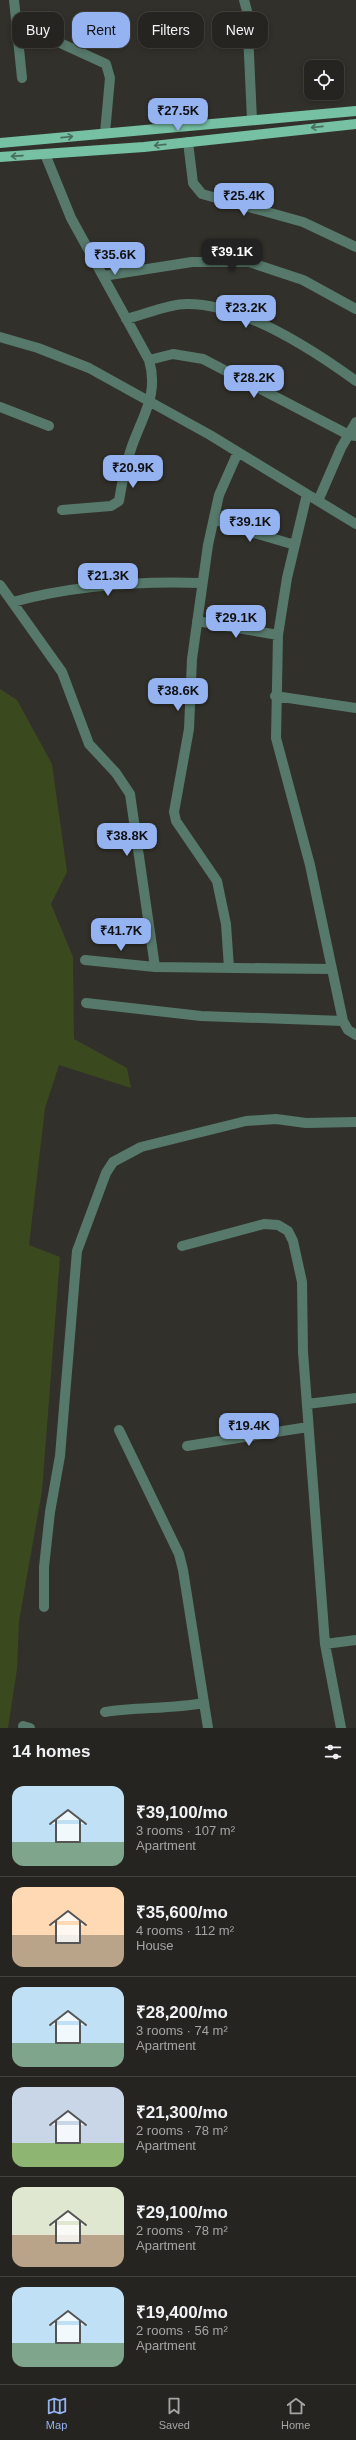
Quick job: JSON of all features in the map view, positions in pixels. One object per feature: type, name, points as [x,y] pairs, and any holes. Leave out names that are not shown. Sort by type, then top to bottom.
[{"type":"main road","points":[[0,143],[356,111]]},
{"type":"main road","points":[[0,157],[188,142],[356,124]]},
{"type":"street","points":[[14,0],[22,78]]},
{"type":"street","points":[[244,0],[246,11],[252,120]]},
{"type":"street","points":[[64,45],[106,64],[110,78],[105,133]]},
{"type":"street","points":[[188,142],[193,183],[202,194],[303,222],[356,247]]},
{"type":"street","points":[[45,154],[71,218],[149,360],[153,375],[150,401],[132,445],[119,501],[111,506],[62,510]]},
{"type":"street","points":[[103,276],[192,262],[249,262],[302,280],[356,308]]},
{"type":"street","points":[[126,319],[185,303],[231,310],[317,352],[356,382]]},
{"type":"street","points":[[0,337],[38,348],[89,368],[150,401],[238,452],[356,524]]},
{"type":"street","points":[[149,360],[172,354],[203,359],[352,436]]},
{"type":"street","points":[[0,407],[49,426]]},
{"type":"street","points":[[318,501],[352,436],[356,422]]},
{"type":"street","points":[[229,968],[226,924],[217,881],[176,821],[174,812],[189,729],[192,659],[202,583],[219,495],[238,452]]},
{"type":"street","points":[[307,494],[295,544],[278,635],[275,696],[276,738],[310,865],[343,1021],[348,1030],[356,1035]]},
{"type":"street","points":[[214,519],[241,529],[295,544]]},
{"type":"street","points":[[13,602],[60,591],[128,583],[202,583]]},
{"type":"street","points":[[0,585],[62,672],[89,744],[116,773],[130,794],[155,967]]},
{"type":"street","points":[[197,621],[278,635]]},
{"type":"street","points":[[275,696],[356,708]]},
{"type":"street","points":[[85,960],[155,967],[331,968]]},
{"type":"street","points":[[86,1003],[201,1016],[343,1021]]},
{"type":"street","points":[[44,1607],[44,1567],[50,1512],[60,1456],[77,1251],[106,1173],[114,1162],[142,1147],[246,1121],[276,1119],[306,1123],[356,1122]]},
{"type":"street","points":[[182,1246],[264,1224],[278,1225],[288,1231],[293,1241],[302,1282],[308,1427],[325,1644],[341,1728]]},
{"type":"street","points":[[307,1404],[356,1398]]},
{"type":"street","points":[[187,1446],[308,1427]]},
{"type":"street","points":[[119,1430],[179,1554],[183,1570],[208,1728]]},
{"type":"street","points":[[325,1644],[356,1640]]},
{"type":"street","points":[[105,1712],[136,1708],[178,1707],[204,1703]]},
{"type":"green space","points":[[0,689],[17,700],[52,764],[67,872],[51,904],[73,957],[74,1039],[127,1068],[131,1088],[59,1065],[45,1108],[29,1245],[60,1257],[42,1491],[19,1621],[17,1669],[8,1728],[0,1728]]}]
